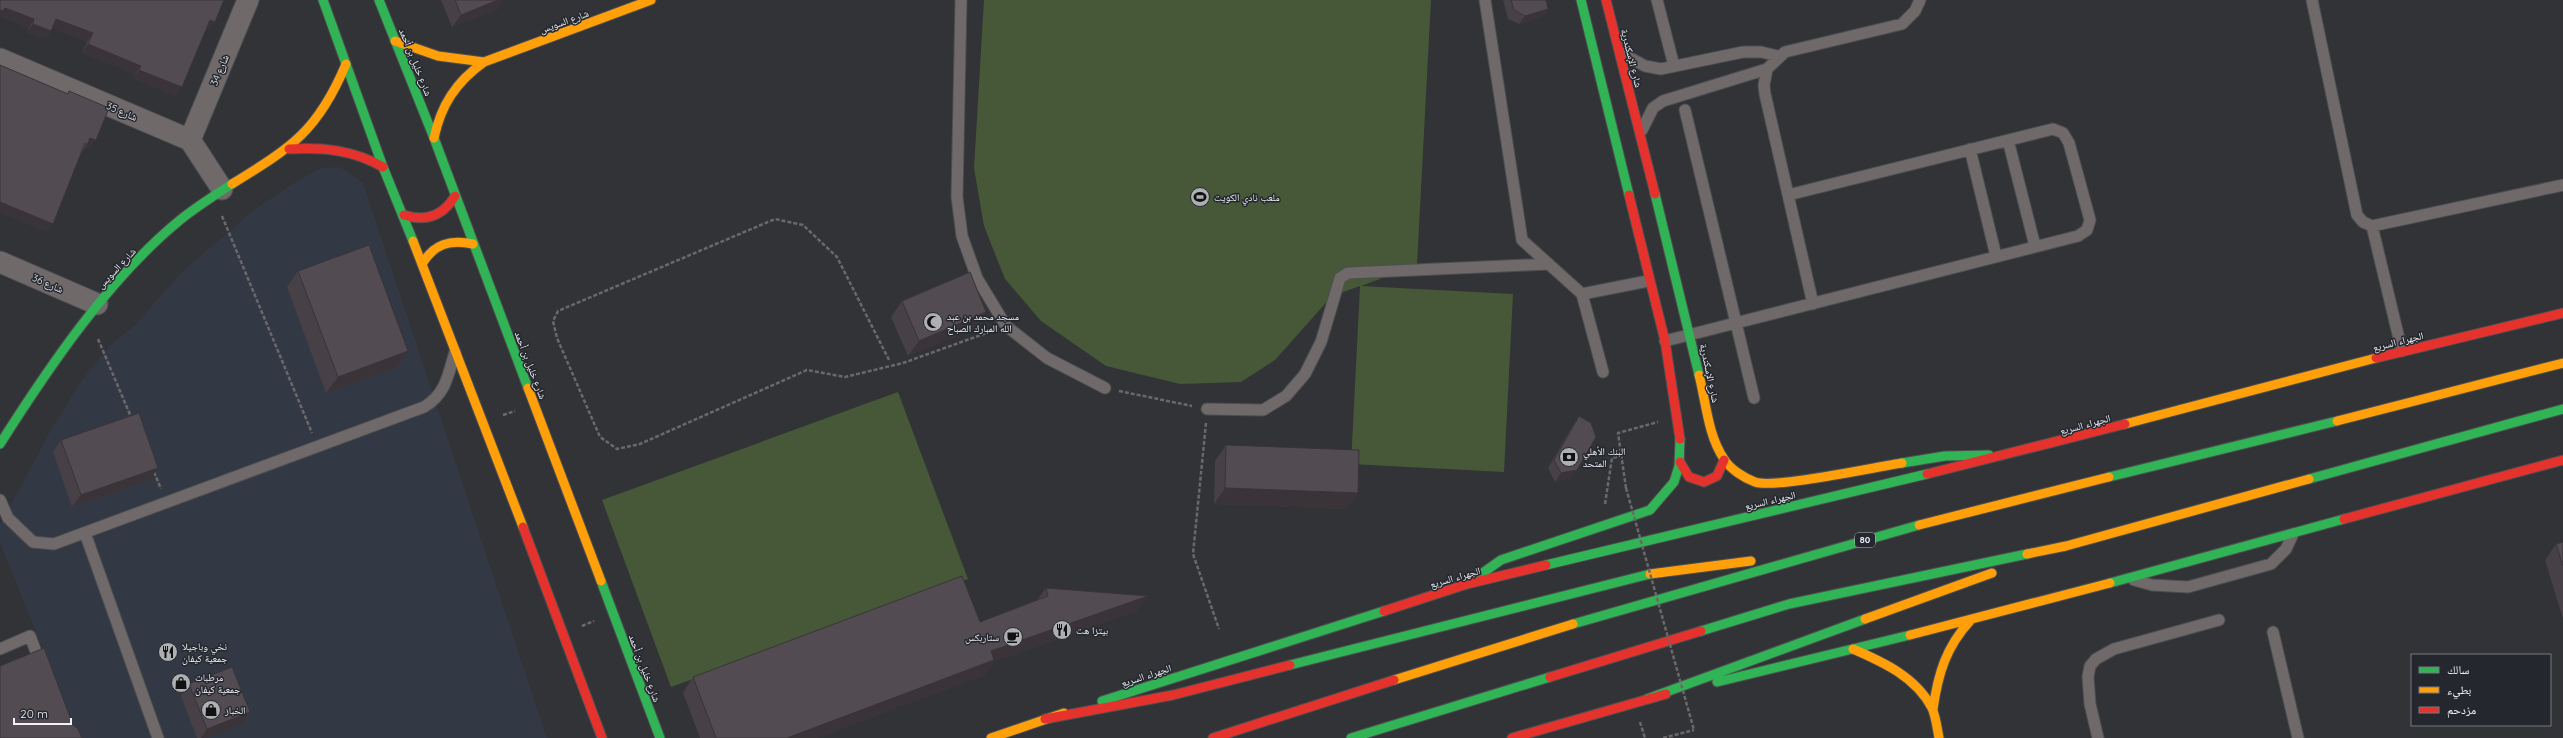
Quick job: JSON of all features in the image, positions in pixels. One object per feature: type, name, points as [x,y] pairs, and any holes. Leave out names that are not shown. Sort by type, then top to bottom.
[{"type":"main road","points":[[323,0],[383,167],[404,215],[484,422],[602,738]]},
{"type":"main road","name":"شارع خليل بن أحمد","points":[[380,0],[434,138],[660,738]]},
{"type":"main road","name":"شارع السويس","points":[[434,138],[438,119],[444,102],[455,86],[468,72],[484,62],[651,0]]},
{"type":"main road","points":[[1467,584],[1501,560],[1650,510],[1669,492],[1680,462],[1681,445],[1665,341],[1648,281],[1581,0]]},
{"type":"main road","name":"شارع الإسكندرية","points":[[1606,0],[1690,334],[1714,443],[1724,460],[1736,472],[1756,483],[1787,482],[1945,456],[2012,454]]},
{"type":"main road","name":"شارع السويس","points":[[395,41],[416,51],[438,58],[484,62]]},
{"type":"main road","name":"شارع السويس","points":[[0,444],[45,373],[93,310],[128,270],[176,223],[218,192],[289,149],[305,136],[330,103],[346,64]]},
{"type":"main road","name":"شارع السويس","points":[[289,149],[322,147],[338,148],[354,152],[383,167]]},
{"type":"main road","points":[[404,215],[424,220],[434,217],[450,205],[455,196]]},
{"type":"main road","points":[[422,264],[434,248],[443,243],[453,240],[473,244]]},
{"type":"main road","name":"الجهراء السريع","points":[[991,738],[1045,719],[1467,584],[2012,454],[2402,351],[2563,313]]},
{"type":"main road","name":"80","points":[[1213,738],[1433,665],[1818,553],[2011,501],[2563,363]]},
{"type":"main road","points":[[1351,738],[1789,604],[2066,546],[2563,409]]},
{"type":"main road","points":[[1680,462],[1682,470],[1691,480],[1705,483],[1712,481],[1721,473],[1724,460]]},
{"type":"main road","points":[[1512,738],[1647,699],[1970,621],[2126,576],[2563,460]]},
{"type":"main road","points":[[1647,699],[2066,546]]},
{"type":"main road","points":[[1045,719],[1173,694],[1643,575],[1818,553]]},
{"type":"main road","points":[[1939,738],[1933,709],[1938,675],[1943,658],[1959,632],[1970,621]]},
{"type":"main road","points":[[1853,649],[1898,672],[1924,696],[1933,709]]},
{"type":"street","name":"شارع 34","points":[[190,140],[248,0]]},
{"type":"street","name":"شارع 35","points":[[0,59],[190,140]]},
{"type":"street","points":[[190,140],[218,192]]},
{"type":"street","name":"شارع 36","points":[[0,262],[93,310]]},
{"type":"lane","points":[[961,0],[957,197],[962,236],[977,278],[1006,326],[1046,358],[1106,388]]},
{"type":"lane","points":[[1485,0],[1522,240],[1582,294],[1603,372]]},
{"type":"lane","points":[[1657,0],[1674,66]]},
{"type":"lane","points":[[1813,304],[1764,94],[1767,69],[1778,56],[1794,50],[1902,24],[1915,11],[1920,0]]},
{"type":"lane","points":[[2312,0],[2357,215],[2362,222],[2372,226],[2563,185]]},
{"type":"lane","points":[[1619,51],[1645,66],[1661,69],[1743,52],[1761,52],[1778,56]]},
{"type":"lane","points":[[1640,136],[1649,113],[1663,101],[1767,69]]},
{"type":"lane","points":[[1685,110],[1754,398]]},
{"type":"lane","points":[[1665,341],[2083,234],[2089,225],[2090,215],[2069,142],[2063,133],[2053,129],[1788,195]]},
{"type":"lane","points":[[2008,140],[2035,246]]},
{"type":"lane","points":[[1970,150],[1996,256]]},
{"type":"lane","points":[[2372,226],[2402,351]]},
{"type":"lane","points":[[1207,409],[1263,410],[1286,396],[1305,374],[1321,342],[1340,278],[1348,273],[1549,264]]},
{"type":"lane","points":[[1582,294],[1648,281]]},
{"type":"lane","points":[[0,500],[4,517],[33,542],[54,544],[424,407],[436,400],[444,386],[456,350]]},
{"type":"lane","points":[[2126,576],[2152,585],[2188,587],[2271,564],[2286,549],[2294,532]]},
{"type":"lane","points":[[85,533],[158,738]]},
{"type":"lane","points":[[2098,738],[2090,704],[2088,677],[2090,666],[2096,659],[2114,649],[2219,620]]},
{"type":"lane","points":[[2273,632],[2298,738]]},
{"type":"lane","points":[[0,649],[30,636],[44,673]]},
{"type":"path","points":[[218,192],[317,446]]},
{"type":"path","points":[[889,360],[837,257],[804,225],[775,219],[558,310],[553,321],[557,338],[600,437],[617,450],[640,444],[807,370],[845,377],[903,363],[1006,326]]},
{"type":"path","points":[[93,310],[134,423]]},
{"type":"path","points":[[1106,388],[1207,409],[1193,554],[1219,629]]},
{"type":"path","points":[[484,422],[534,404]]},
{"type":"path","points":[[1663,738],[1694,730],[1626,488],[1618,433],[1677,417]]},
{"type":"path","points":[[1601,526],[1612,458],[1621,456]]},
{"type":"path","points":[[152,466],[167,502]]},
{"type":"path","points":[[563,633],[613,614]]},
{"type":"shaded area","points":[[340,167],[363,183],[547,738],[79,738],[0,543],[0,525],[49,433],[80,383],[109,346],[135,325],[181,273],[254,210],[300,179],[321,168]]},
{"type":"green space","name":"ملعب نادي الكويت","points":[[984,0],[1431,0],[1417,265],[1361,286],[1513,294],[1504,472],[1351,464],[1360,286],[1332,296],[1275,360],[1241,382],[1180,384],[1106,366],[1041,321],[1005,279],[984,226],[974,168]]},
{"type":"green space","points":[[898,392],[968,579],[671,687],[602,500]]},
{"type":"building","points":[[0,0],[224,0],[215,22],[210,20],[182,87],[139,70],[141,66],[88,44],[93,33],[56,19],[51,31],[33,24],[34,19],[5,8],[3,11],[0,10]]},
{"type":"building","points":[[455,0],[498,0],[461,15]]},
{"type":"building","points":[[1511,0],[1546,0],[1548,9],[1525,16],[1514,10]]},
{"type":"building","points":[[0,65],[68,94],[69,91],[109,108],[96,140],[90,138],[87,145],[85,143],[53,224],[0,202]]},
{"type":"building","points":[[369,245],[408,351],[338,377],[298,271]]},
{"type":"building","points":[[970,272],[986,312],[919,341],[902,301]]},
{"type":"building","points":[[139,413],[158,468],[81,495],[61,440]]},
{"type":"building","name":"البنك الأهلي المتحد","points":[[1579,416],[1591,423],[1596,437],[1577,470],[1561,473],[1554,460]]},
{"type":"building","points":[[1226,445],[1359,450],[1358,493],[1225,488]]},
{"type":"building","points":[[2563,542],[2563,566],[2556,544]]},
{"type":"building","points":[[962,576],[980,622],[1048,596],[1046,588],[1148,596],[991,651],[994,660],[787,738],[716,738],[693,677]]},
{"type":"building","points":[[44,648],[73,725],[78,729],[82,738],[0,738],[0,666]]},
{"type":"building","name":"الخباز","points":[[232,667],[250,712],[207,729],[189,684]]},
{"type":"traffic: fast","points":[[323,0],[383,167],[413,241]]},
{"type":"traffic: fast","points":[[379,0],[434,138],[528,388]]},
{"type":"traffic: fast","points":[[1581,0],[1629,195]]},
{"type":"traffic: fast","points":[[0,444],[39,385],[82,325],[129,269],[154,243],[180,220],[232,184]]},
{"type":"traffic: fast","points":[[1655,194],[1699,375]]},
{"type":"traffic: fast","points":[[2309,479],[2563,409]]},
{"type":"traffic: fast","points":[[2109,477],[2337,421]]},
{"type":"traffic: fast","points":[[1467,584],[1501,560],[1650,510],[1674,482],[1679,466],[1680,439]]},
{"type":"traffic: fast","points":[[1902,463],[1945,456],[1989,455]]},
{"type":"traffic: fast","points":[[1546,565],[1927,474]]},
{"type":"traffic: fast","points":[[2110,583],[2344,519]]},
{"type":"traffic: fast","points":[[1573,624],[1919,525]]},
{"type":"traffic: fast","points":[[1701,631],[1789,604],[2027,554]]},
{"type":"traffic: fast","points":[[1290,665],[1650,574]]},
{"type":"traffic: fast","points":[[601,581],[660,738]]},
{"type":"traffic: fast","points":[[1102,701],[1384,611]]},
{"type":"traffic: fast","points":[[1647,699],[1865,619]]},
{"type":"traffic: fast","points":[[1717,682],[1910,635]]},
{"type":"traffic: fast","points":[[1351,738],[1550,677]]},
{"type":"traffic: slow","points":[[434,138],[441,115],[451,95],[465,78],[484,62],[651,0]]},
{"type":"traffic: slow","points":[[395,41],[438,56],[484,62]]},
{"type":"traffic: slow","points":[[232,184],[271,159],[301,135],[325,106],[336,87],[346,64]]},
{"type":"traffic: slow","points":[[413,241],[523,527]]},
{"type":"traffic: slow","points":[[422,264],[432,252],[443,245],[457,242],[473,244]]},
{"type":"traffic: slow","points":[[2125,424],[2376,358]]},
{"type":"traffic: slow","points":[[2337,421],[2563,363]]},
{"type":"traffic: slow","points":[[1699,375],[1708,418],[1714,440],[1719,450],[1730,466],[1742,476],[1755,482],[1782,483],[1826,477],[1902,463]]},
{"type":"traffic: slow","points":[[528,388],[601,581]]},
{"type":"traffic: slow","points":[[1919,525],[2109,477]]},
{"type":"traffic: slow","points":[[2027,554],[2066,546],[2309,479]]},
{"type":"traffic: slow","points":[[1650,574],[1751,561]]},
{"type":"traffic: slow","points":[[1865,619],[1992,573]]},
{"type":"traffic: slow","points":[[1910,635],[2110,583]]},
{"type":"traffic: slow","points":[[1933,709],[1944,662],[1955,641],[1970,621]]},
{"type":"traffic: slow","points":[[1394,680],[1573,624]]},
{"type":"traffic: slow","points":[[1853,649],[1887,665],[1908,679],[1917,688],[1932,708],[1939,738]]},
{"type":"traffic: slow","points":[[991,738],[1064,713]]},
{"type":"traffic: jam","points":[[1606,0],[1655,194]]},
{"type":"traffic: jam","points":[[289,149],[326,149],[349,153],[372,161],[383,167]]},
{"type":"traffic: jam","points":[[1629,195],[1665,341],[1680,439]]},
{"type":"traffic: jam","points":[[404,215],[420,218],[433,216],[445,208],[455,196]]},
{"type":"traffic: jam","points":[[2376,358],[2563,313]]},
{"type":"traffic: jam","points":[[1927,474],[2125,424]]},
{"type":"traffic: jam","points":[[1680,462],[1689,477],[1704,482],[1717,476],[1724,460]]},
{"type":"traffic: jam","points":[[2344,519],[2563,460]]},
{"type":"traffic: jam","points":[[523,527],[602,738]]},
{"type":"traffic: jam","points":[[1384,611],[1467,584],[1546,565]]},
{"type":"traffic: jam","points":[[1550,677],[1701,631]]},
{"type":"traffic: jam","points":[[1045,719],[1173,695],[1290,665]]},
{"type":"traffic: jam","points":[[1213,738],[1394,680]]},
{"type":"traffic: jam","points":[[1512,738],[1666,694]]},
{"type":"place","name":"ملعب نادي الكويت","points":[[1200,197]]},
{"type":"place","name":"مسجد محمد بن عبد الله المبارك الصباح","points":[[933,322]]},
{"type":"place","name":"البنك الأهلي المتحد","points":[[1569,457]]},
{"type":"place","name":"بيتزا هت","points":[[1062,630]]},
{"type":"place","name":"ستاربكس","points":[[1013,637]]},
{"type":"place","name":"نخي وباجيلا جمعية كيفان","points":[[168,652]]},
{"type":"place","name":"مرطبات جمعية كيفان","points":[[181,683]]},
{"type":"place","name":"الخباز","points":[[211,710]]}]
